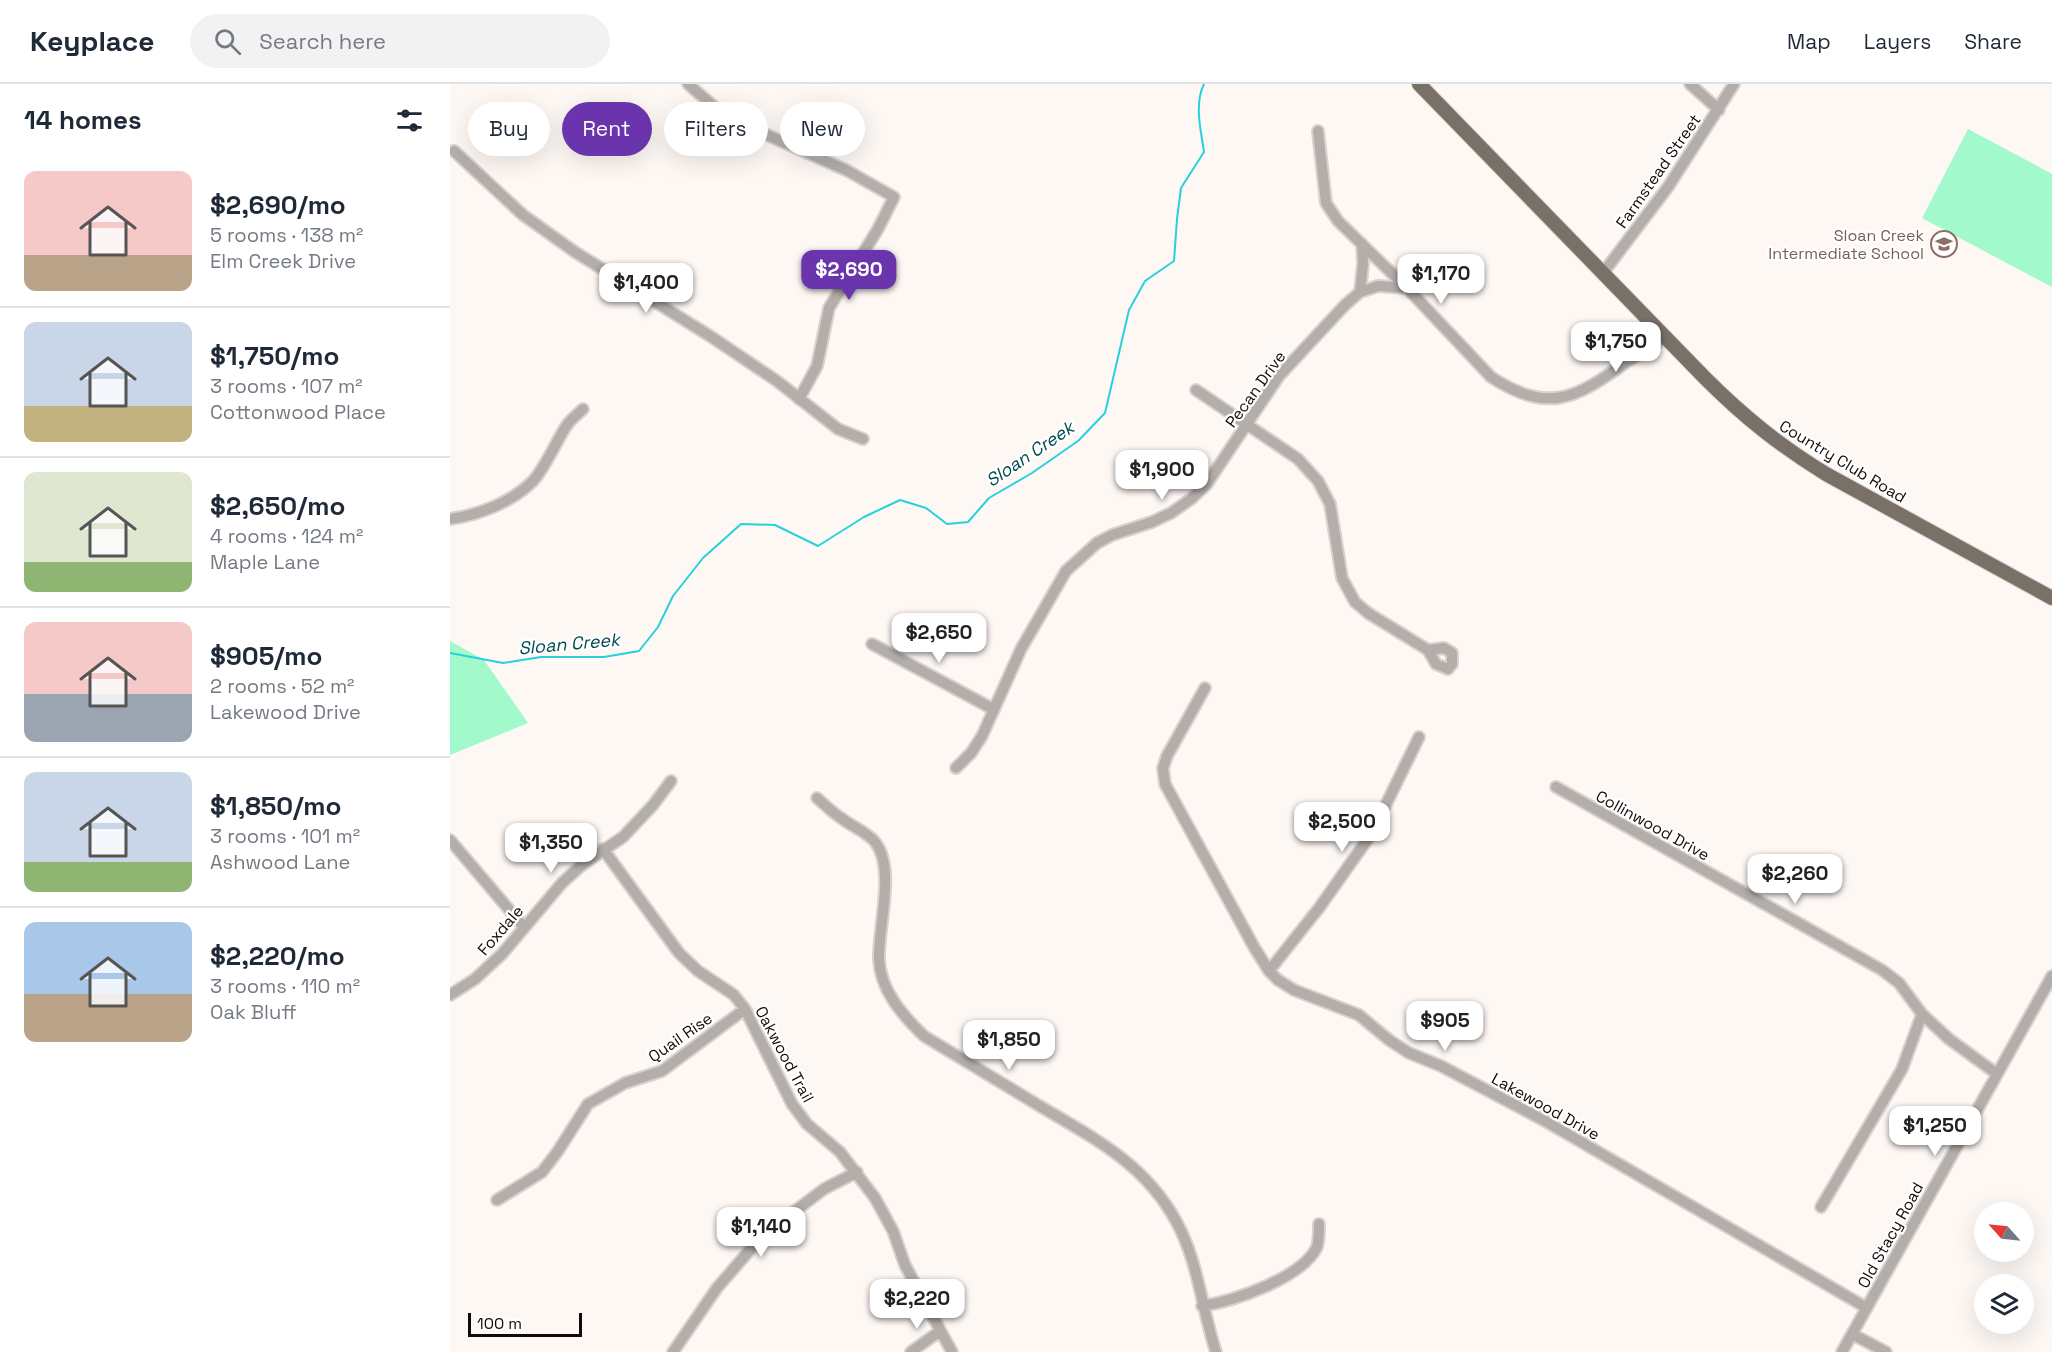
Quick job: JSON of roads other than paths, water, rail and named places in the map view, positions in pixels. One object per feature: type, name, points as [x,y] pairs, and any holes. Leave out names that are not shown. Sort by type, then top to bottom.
[{"type":"main road","name":"Country Club Road","points":[[1419,84],[1754,425],[1790,452],[2052,598]]},
{"type":"street","points":[[688,84],[718,110],[737,121],[846,170],[894,197],[878,229],[829,308],[817,366],[799,399]]},
{"type":"street","points":[[1690,84],[1719,110]]},
{"type":"street","name":"Farmstead Street","points":[[1603,273],[1653,208],[1734,84]]},
{"type":"street","points":[[1318,131],[1326,203],[1338,221],[1407,288],[1491,377],[1509,388],[1526,396],[1547,399],[1574,395],[1594,386],[1626,362],[1653,347],[1665,336]]},
{"type":"street","points":[[454,151],[522,215],[575,252],[777,381],[838,429],[862,439]]},
{"type":"street","points":[[1362,244],[1363,264],[1360,292],[1378,286],[1407,288]]},
{"type":"street","name":"Pecan Drive","points":[[956,768],[982,736],[1021,649],[1066,571],[1097,543],[1171,513],[1206,485],[1279,376],[1360,292]]},
{"type":"street","points":[[1626,362],[1631,349],[1653,324]]},
{"type":"street","points":[[1196,390],[1298,459],[1318,481],[1330,504],[1342,578],[1355,603],[1428,650]]},
{"type":"street","points":[[450,519],[470,516],[504,501],[534,480],[568,423],[583,409]]},
{"type":"street","points":[[872,644],[993,709]]},
{"type":"street","name":"Lakewood Drive","points":[[1205,688],[1167,756],[1163,768],[1165,784],[1269,971],[1278,980],[1294,990],[1359,1015],[1409,1053],[1441,1066],[1545,1121],[1867,1308]]},
{"type":"street","points":[[1269,971],[1349,868],[1372,832],[1419,737]]},
{"type":"street","name":"Foxdale","points":[[450,995],[475,979],[502,954],[523,926],[562,883],[603,849],[623,837],[653,805],[671,781]]},
{"type":"street","name":"Collinwood Drive","points":[[1556,787],[1882,970],[1899,983],[1922,1014],[1949,1039],[1997,1074]]},
{"type":"street","points":[[817,798],[839,817],[874,841],[884,857],[885,874],[879,961],[888,991],[901,1014],[924,1036],[1086,1133],[1133,1166],[1168,1208],[1181,1231],[1190,1252],[1202,1306],[1216,1352]]},
{"type":"street","points":[[450,840],[523,926]]},
{"type":"street","name":"Oakwood Trail","points":[[603,849],[679,953],[698,972],[734,995],[745,1009],[792,1104],[807,1124],[840,1152],[857,1172],[886,1217],[905,1265],[952,1352]]},
{"type":"street","name":"Old Stacy Road","points":[[1842,1352],[2052,975]]},
{"type":"street","name":"Quail Rise","points":[[497,1200],[542,1172],[588,1104],[625,1083],[662,1071],[745,1009]]},
{"type":"street","points":[[1821,1207],[1902,1069],[1922,1014]]},
{"type":"street","points":[[673,1352],[717,1288],[762,1236],[824,1189],[857,1172]]},
{"type":"street","points":[[1202,1306],[1224,1303],[1237,1298],[1268,1286],[1298,1269],[1317,1247],[1320,1224]]},
{"type":"street","points":[[910,1352],[940,1331]]},
{"type":"street","points":[[1852,1334],[1886,1352]]},
{"type":"waterway","name":"Sloan Creek","points":[[450,653],[503,663],[541,657],[604,657],[639,651],[658,627],[673,596],[703,558],[741,524],[775,525],[818,546],[864,517],[900,500],[926,508],[947,524],[968,522],[989,498],[1032,473],[1078,441],[1105,413],[1129,310],[1145,281],[1174,261],[1181,188],[1204,152],[1199,109],[1204,84]]},
{"type":"place","name":"Sloan Creek Intermediate School","points":[[1944,244]]}]
